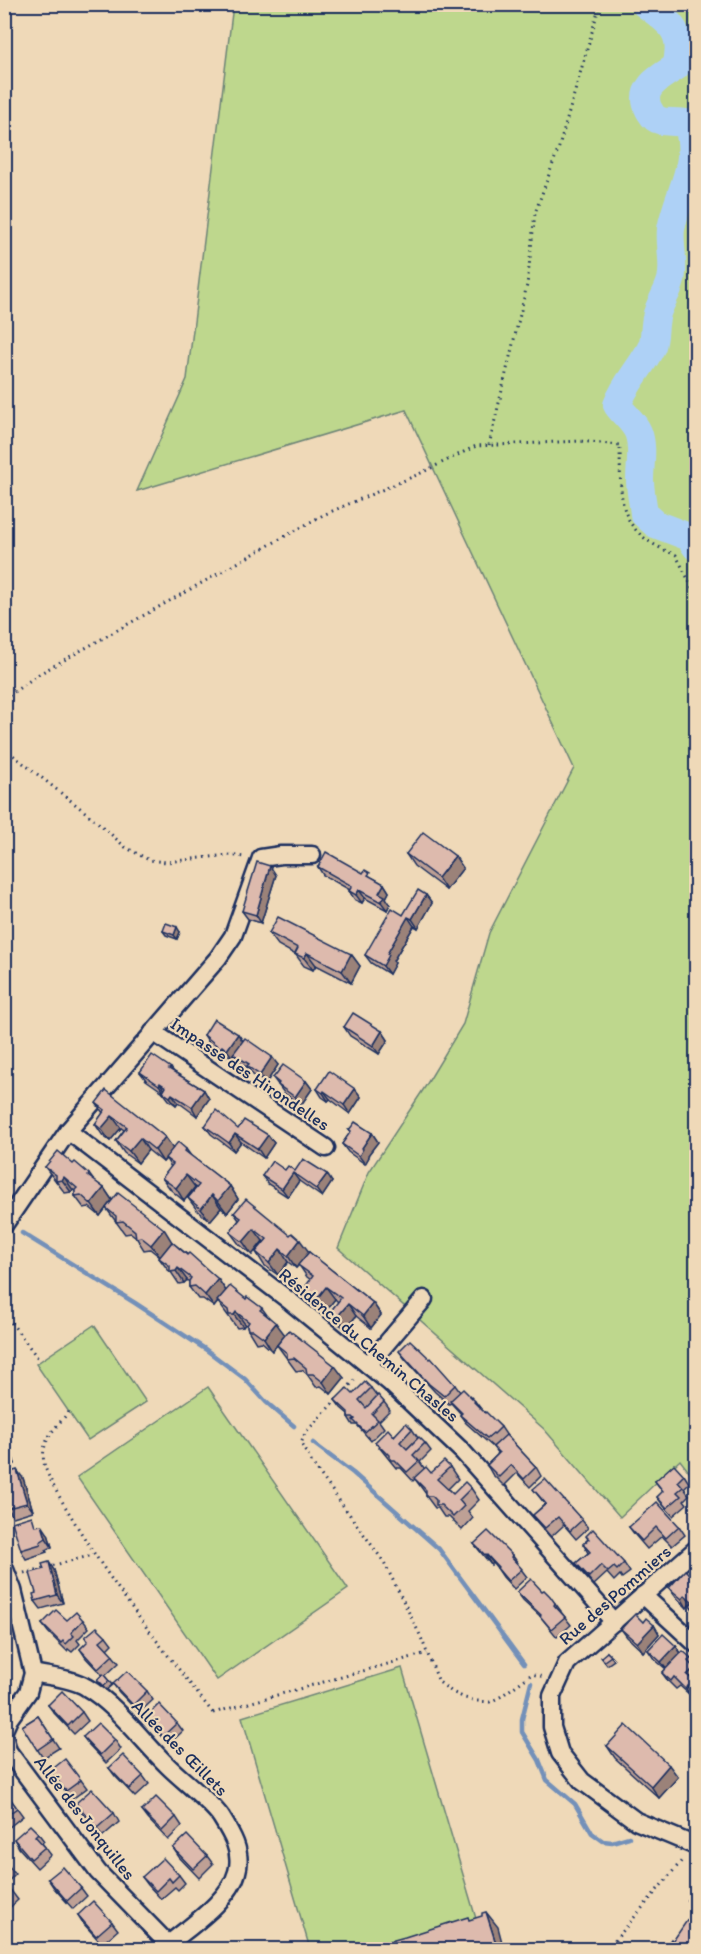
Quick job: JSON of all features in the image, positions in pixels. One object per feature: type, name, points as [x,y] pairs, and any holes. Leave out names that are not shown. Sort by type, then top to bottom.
[{"type":"street","points":[[4,1225],[68,1131],[218,958],[232,936],[261,858],[281,855],[312,855]]},
{"type":"street","name":"Impasse des Hirondelles","points":[[153,1032],[326,1148]]},
{"type":"street","name":"Résidence du Chemin Chasles","points":[[68,1131],[291,1302],[368,1365],[462,1451],[614,1622]]},
{"type":"street","points":[[368,1365],[424,1299]]},
{"type":"street","name":"Rue des Pommiers","points":[[696,1549],[567,1663],[552,1696],[552,1727],[560,1753],[582,1781],[636,1821],[696,1845]]},
{"type":"street","points":[[4,1730],[28,1692],[33,1673],[7,1582]]},
{"type":"street","points":[[643,1595],[696,1644]]},
{"type":"street","name":"Allée des Œillets","points":[[33,1673],[84,1686],[101,1697],[168,1766],[220,1814],[235,1841],[239,1858],[237,1874],[220,1900],[171,1947]]},
{"type":"street","name":"Allée des Jonquilles","points":[[4,1736],[8,1751],[98,1872],[171,1947]]},
{"type":"path","points":[[489,446],[527,285],[535,213],[559,147],[600,4]]},
{"type":"path","points":[[4,699],[39,674],[323,515],[419,474],[476,446],[580,441],[620,445],[620,483],[626,516],[637,534],[658,548],[676,555],[695,593],[696,600]]},
{"type":"path","points":[[4,748],[94,819],[125,847],[149,860],[166,862],[228,855],[261,858]]},
{"type":"path","points":[[4,1313],[40,1361]]},
{"type":"path","points":[[368,1365],[305,1434],[301,1444],[312,1464],[384,1562],[428,1653],[439,1682],[452,1692],[477,1701],[490,1702],[532,1674],[557,1682]]},
{"type":"path","points":[[69,1412],[49,1434],[44,1465],[61,1500],[94,1555],[142,1623],[213,1714],[428,1653]]},
{"type":"path","points":[[7,1582],[94,1555]]},
{"type":"path","points":[[607,1950],[696,1845]]},
{"type":"green space","points":[[233,5],[696,5],[696,1475],[693,1477],[680,1460],[620,1517],[544,1429],[338,1248],[369,1172],[463,1024],[489,933],[574,768],[406,410],[137,491],[187,379]]},
{"type":"green space","points":[[94,1325],[146,1402],[88,1440],[36,1364]]},
{"type":"green space","points":[[208,1387],[348,1589],[217,1680],[77,1477]]},
{"type":"green space","points":[[402,1668],[477,1922],[384,1949],[310,1949],[242,1717]]},
{"type":"building","points":[[423,832],[455,856],[438,878],[406,854]]},
{"type":"building","points":[[326,852],[363,873],[365,870],[370,873],[368,875],[384,884],[379,893],[385,896],[381,902],[359,890],[356,895],[349,891],[352,886],[318,867]]},
{"type":"building","points":[[257,862],[270,866],[256,915],[242,911]]},
{"type":"building","points":[[418,890],[426,895],[412,919],[408,917],[387,954],[389,955],[383,966],[365,955],[392,908],[403,915]]},
{"type":"building","points":[[278,917],[351,954],[342,971],[307,953],[304,958],[295,954],[298,948],[269,933]]},
{"type":"building","points":[[166,923],[177,927],[174,935],[163,931]]},
{"type":"building","points":[[353,1013],[382,1031],[373,1046],[344,1027]]},
{"type":"building","points":[[214,1019],[238,1034],[227,1050],[222,1046],[220,1048],[204,1035]]},
{"type":"building","points":[[245,1038],[272,1057],[260,1075],[247,1066],[249,1064],[233,1054]]},
{"type":"building","points":[[152,1055],[171,1068],[169,1069],[204,1090],[192,1107],[172,1094],[170,1097],[163,1092],[166,1087],[140,1072]]},
{"type":"building","points":[[283,1065],[306,1081],[295,1097],[278,1085],[279,1083],[273,1078]]},
{"type":"building","points":[[329,1071],[355,1089],[344,1105],[324,1091],[323,1093],[317,1089]]},
{"type":"building","points":[[106,1090],[165,1137],[155,1150],[140,1138],[129,1151],[116,1141],[127,1127],[112,1116],[101,1129],[95,1124],[105,1110],[96,1103]]},
{"type":"building","points":[[216,1110],[238,1129],[244,1120],[268,1135],[258,1149],[235,1134],[229,1143],[205,1126]]},
{"type":"building","points":[[355,1122],[372,1133],[359,1156],[342,1144]]},
{"type":"building","points":[[178,1142],[186,1149],[185,1151],[230,1186],[218,1201],[212,1195],[201,1209],[188,1198],[199,1185],[186,1175],[176,1188],[162,1178],[173,1164],[165,1158]]},
{"type":"building","points":[[58,1151],[73,1164],[75,1162],[104,1188],[91,1204],[81,1195],[75,1196],[77,1188],[64,1177],[56,1181],[56,1175],[45,1167]]},
{"type":"building","points":[[303,1159],[327,1174],[316,1189],[293,1173],[282,1189],[262,1176],[272,1161],[285,1170],[288,1166],[295,1171]]},
{"type":"building","points":[[118,1193],[164,1229],[151,1245],[141,1237],[136,1238],[135,1231],[123,1221],[116,1222],[116,1216],[106,1208]]},
{"type":"building","points":[[246,1199],[290,1235],[292,1233],[300,1240],[288,1256],[280,1249],[269,1263],[256,1252],[267,1239],[254,1229],[243,1242],[230,1232],[241,1218],[234,1213]]},
{"type":"building","points":[[172,1242],[187,1255],[189,1253],[218,1279],[205,1295],[195,1286],[189,1287],[191,1278],[178,1268],[170,1272],[170,1266],[159,1258]]},
{"type":"building","points":[[309,1252],[373,1303],[363,1316],[348,1304],[337,1317],[330,1312],[341,1298],[326,1287],[316,1300],[303,1290],[313,1276],[298,1265]]},
{"type":"building","points":[[230,1286],[262,1308],[260,1310],[276,1323],[264,1338],[253,1330],[248,1330],[249,1322],[236,1312],[234,1315],[229,1315],[228,1310],[217,1301]]},
{"type":"building","points":[[289,1330],[335,1366],[323,1382],[313,1374],[307,1374],[306,1368],[294,1358],[287,1359],[287,1353],[277,1345]]},
{"type":"building","points":[[410,1340],[431,1358],[455,1385],[444,1396],[429,1384],[399,1351]]},
{"type":"building","points":[[365,1382],[371,1388],[359,1400],[366,1408],[378,1395],[384,1402],[372,1414],[378,1420],[365,1432],[353,1420],[355,1419],[353,1417],[348,1417],[348,1412],[335,1400],[347,1388],[353,1394]]},
{"type":"building","points":[[463,1389],[501,1427],[494,1434],[487,1438],[460,1415],[462,1413],[450,1401]]},
{"type":"building","points":[[406,1423],[412,1429],[400,1442],[407,1449],[419,1437],[425,1443],[413,1455],[419,1461],[407,1472],[395,1460],[390,1460],[390,1455],[375,1442],[388,1429],[394,1436]]},
{"type":"building","points":[[506,1435],[536,1467],[524,1479],[511,1465],[499,1477],[487,1465],[499,1453],[493,1447]]},
{"type":"building","points":[[4,1441],[9,1456],[4,1458]]},
{"type":"building","points":[[444,1461],[450,1467],[437,1479],[453,1494],[465,1482],[471,1488],[459,1500],[464,1506],[453,1517],[441,1505],[436,1505],[436,1500],[432,1496],[426,1496],[426,1490],[414,1478],[426,1467],[431,1473]]},
{"type":"building","points":[[674,1464],[684,1475],[678,1481],[683,1487],[677,1492],[681,1496],[667,1508],[657,1497],[663,1491],[655,1481]]},
{"type":"building","points":[[17,1470],[27,1503],[8,1508],[4,1497],[4,1474]]},
{"type":"building","points":[[545,1479],[582,1520],[570,1531],[558,1517],[545,1528],[533,1515],[546,1504],[533,1489]]},
{"type":"building","points":[[657,1502],[679,1526],[666,1538],[656,1527],[642,1541],[629,1527]]},
{"type":"building","points":[[32,1516],[35,1526],[42,1525],[46,1538],[40,1542],[41,1544],[21,1550],[12,1522]]},
{"type":"building","points":[[593,1529],[624,1563],[617,1570],[614,1567],[608,1572],[601,1565],[589,1577],[576,1563],[590,1552],[583,1544],[589,1539],[586,1536]]},
{"type":"building","points":[[488,1531],[512,1555],[511,1557],[522,1569],[508,1581],[487,1555],[474,1544]]},
{"type":"building","points":[[49,1562],[57,1595],[35,1601],[33,1594],[36,1593],[30,1573],[44,1569],[42,1564]]},
{"type":"building","points":[[685,1570],[696,1581],[696,1611],[690,1605],[693,1602],[685,1595],[682,1599],[669,1588]]},
{"type":"building","points":[[531,1579],[550,1596],[554,1605],[565,1617],[551,1629],[541,1615],[517,1592]]},
{"type":"building","points":[[56,1610],[67,1620],[76,1612],[83,1620],[71,1633],[74,1636],[66,1644],[63,1641],[61,1643],[42,1624]]},
{"type":"building","points":[[635,1614],[643,1622],[646,1618],[654,1625],[637,1643],[621,1629]]},
{"type":"building","points":[[97,1627],[106,1636],[100,1641],[113,1655],[98,1669],[80,1649],[88,1641],[85,1637]]},
{"type":"building","points":[[663,1634],[676,1646],[661,1662],[648,1650]]},
{"type":"building","points":[[683,1651],[691,1658],[688,1661],[694,1668],[687,1675],[694,1681],[696,1678],[696,1694],[688,1686],[686,1689],[674,1677],[671,1681],[662,1673]]},
{"type":"building","points":[[607,1652],[611,1656],[604,1661],[601,1657]]},
{"type":"building","points":[[127,1671],[147,1691],[133,1705],[113,1684]]},
{"type":"building","points":[[103,1674],[109,1681],[103,1686],[97,1680]]},
{"type":"building","points":[[62,1691],[82,1712],[68,1726],[48,1705]]},
{"type":"building","points":[[159,1704],[177,1723],[163,1736],[145,1718]]},
{"type":"building","points":[[38,1716],[53,1739],[37,1750],[22,1726]]},
{"type":"building","points":[[98,1723],[115,1740],[100,1755],[83,1737]]},
{"type":"building","points":[[626,1725],[669,1765],[651,1786],[607,1746]]},
{"type":"building","points":[[123,1755],[143,1776],[129,1789],[109,1768]]},
{"type":"building","points":[[65,1759],[81,1780],[66,1791],[50,1771]]},
{"type":"building","points":[[92,1789],[114,1813],[97,1828],[76,1803]]},
{"type":"building","points":[[4,1790],[17,1808],[4,1817]]},
{"type":"building","points":[[156,1797],[176,1817],[162,1831],[142,1811]]},
{"type":"building","points":[[30,1825],[38,1833],[35,1836],[45,1847],[31,1859],[14,1839]]},
{"type":"building","points":[[187,1835],[207,1856],[193,1869],[173,1848]]},
{"type":"building","points":[[163,1858],[179,1875],[172,1882],[169,1878],[156,1891],[142,1877]]},
{"type":"building","points":[[63,1867],[81,1888],[67,1901],[48,1879]]},
{"type":"building","points":[[4,1882],[9,1887],[4,1892]]},
{"type":"building","points":[[696,1890],[696,1907],[687,1900]]},
{"type":"building","points":[[93,1901],[112,1922],[96,1936],[78,1915]]},
{"type":"building","points":[[486,1912],[498,1950],[358,1950],[468,1917],[469,1920],[482,1916],[482,1913]]},
{"type":"building","points":[[688,1919],[696,1925],[694,1947],[692,1950],[671,1950],[666,1946],[671,1939],[673,1941]]},
{"type":"waterway","points":[[645,4],[674,29],[679,45],[676,67],[652,84],[648,89],[646,102],[649,110],[657,119],[687,123],[691,138],[691,152],[687,177],[671,229],[671,280],[657,313],[652,346],[624,389],[617,405],[634,425],[640,438],[640,484],[644,514],[655,524],[689,537],[696,547]]},
{"type":"waterway","points":[[22,1233],[205,1349],[245,1379],[266,1402],[294,1426]]},
{"type":"waterway","points":[[313,1443],[353,1473],[439,1549],[524,1664]]},
{"type":"waterway","points":[[531,1683],[522,1719],[522,1732],[539,1760],[547,1780],[575,1804],[592,1833],[603,1841],[612,1842],[629,1837]]}]
